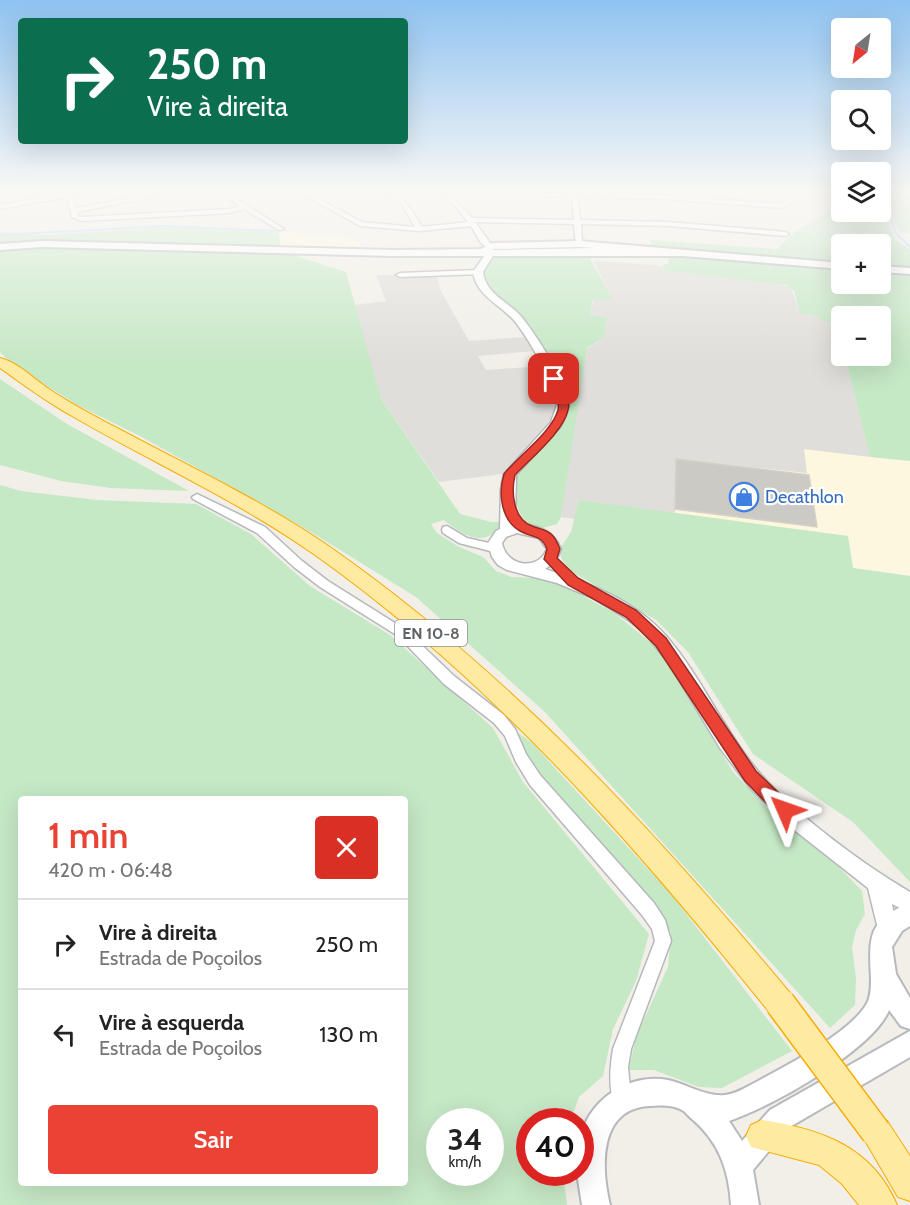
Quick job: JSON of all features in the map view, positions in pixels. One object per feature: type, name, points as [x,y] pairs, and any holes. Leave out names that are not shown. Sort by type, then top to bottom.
[{"type":"highway","name":"EN 10-8","points":[[0,362],[75,411],[268,516],[379,591],[439,640],[519,711],[616,809],[720,928],[780,1003],[876,1132]]},
{"type":"highway","points":[[876,1132],[910,1177]]},
{"type":"highway","points":[[876,1132],[910,1185]]},
{"type":"highway","points":[[762,1136],[807,1143],[826,1149],[846,1163],[880,1205]]},
{"type":"main road","points":[[246,249],[392,253],[525,249]]},
{"type":"main road","points":[[599,249],[831,265]]},
{"type":"main road","points":[[891,270],[910,271]]},
{"type":"main road","points":[[596,1205],[590,1187],[589,1159],[594,1133],[606,1113],[622,1099],[643,1091],[666,1092],[717,1109],[744,1104],[853,1036],[868,1022],[878,1008],[883,992],[880,953],[887,930],[893,923],[910,914]]},
{"type":"main road","points":[[882,972],[894,996],[910,1017]]},
{"type":"main road","points":[[740,1166],[762,1136],[779,1119],[910,1042]]},
{"type":"main road","points":[[688,1100],[710,1116],[722,1131],[740,1166],[745,1205]]},
{"type":"street","points":[[492,250],[478,272],[480,285],[521,322],[554,379],[564,402],[557,423],[510,474],[507,485],[510,512],[507,531]]},
{"type":"street","points":[[400,275],[478,272]]},
{"type":"street","points":[[197,497],[218,505],[261,530],[324,584],[402,633],[449,680],[499,719],[510,733],[520,758],[535,780],[648,909],[659,926],[663,941],[622,1049],[619,1067],[622,1099]]},
{"type":"street","points":[[510,512],[524,528]]},
{"type":"street","points":[[494,548],[497,538],[507,531],[524,528],[542,533],[549,538],[554,549],[550,559],[536,567],[524,568]]},
{"type":"street","points":[[447,530],[453,537],[466,543],[494,548],[503,562],[573,582],[606,598],[646,626],[674,659],[751,776],[799,822],[877,884],[910,903]]},
{"type":"street","points":[[550,559],[573,582]]},
{"type":"street","points":[[877,884],[887,930]]},
{"type":"shaded area","points":[[593,260],[663,266],[664,271],[776,282],[791,288],[800,312],[831,324],[831,366],[847,366],[870,457],[804,449],[807,473],[676,459],[675,514],[579,500],[575,519],[561,517],[585,350],[604,337],[607,317],[590,315],[594,298],[610,300],[611,296]]},
{"type":"shaded area","points":[[376,275],[437,275],[440,289],[469,341],[526,337],[534,351],[478,356],[486,370],[542,366],[559,397],[556,419],[551,419],[502,474],[439,482],[381,399],[354,305],[386,301]]},
{"type":"shaded area","points":[[803,449],[910,461],[910,576],[853,568],[847,536],[675,514],[676,459],[806,473]]},
{"type":"green space","points":[[134,249],[287,253],[346,272],[381,399],[460,514],[491,522],[503,522],[496,531],[482,538],[467,535],[444,520],[431,524],[437,533],[459,547],[483,557],[496,571],[511,577],[535,578],[567,587],[614,613],[658,648],[733,772],[778,819],[835,863],[862,891],[865,914],[856,930],[852,947],[856,978],[855,1005],[830,1028],[545,712],[416,597],[311,532],[140,436],[77,405],[11,363],[0,352],[0,250]]},
{"type":"green space","points":[[651,249],[831,249],[831,262],[651,250]]},
{"type":"green space","points":[[891,249],[910,249],[910,268],[891,267]]},
{"type":"green space","points":[[588,255],[611,296],[610,300],[593,299],[590,315],[607,317],[604,337],[587,348],[561,517],[557,524],[539,529],[531,526],[521,515],[516,500],[515,477],[550,440],[565,420],[569,409],[569,399],[523,317],[488,288],[482,271],[494,258]]},
{"type":"green space","points":[[672,257],[831,268],[831,294],[891,294],[891,272],[910,273],[910,461],[870,457],[847,366],[891,366],[891,306],[831,306],[831,323],[815,316],[800,313],[794,291],[786,285],[664,271],[663,264],[669,264],[668,259]]},
{"type":"green space","points":[[0,379],[67,424],[189,491],[111,488],[61,481],[0,465]]},
{"type":"green space","points":[[0,485],[21,491],[97,500],[196,504],[251,534],[310,586],[390,635],[493,728],[523,782],[649,934],[636,981],[613,1029],[603,1076],[579,1097],[575,1108],[516,1108],[516,1186],[565,1186],[567,1205],[0,1205]]},
{"type":"green space","points":[[579,500],[848,536],[853,568],[910,576],[910,882],[853,822],[753,754],[688,652],[656,620],[574,573],[566,565],[559,550],[571,532]]},
{"type":"green space","points":[[517,732],[532,743],[670,893],[792,1051],[722,1088],[699,1087],[654,1070],[629,1070],[636,1037],[668,967],[671,932],[530,764]]},
{"type":"building","name":"Decathlon","points":[[676,459],[809,475],[817,527],[675,509]]},
{"type":"place","name":"Decathlon","points":[[744,497]]},
{"type":"route","points":[[554,379],[564,402],[564,409],[557,423],[510,474],[507,496],[510,512],[524,528],[542,533],[549,538],[554,549],[550,559],[573,582],[606,598],[631,614],[661,642],[731,749],[751,776],[785,810]]}]
